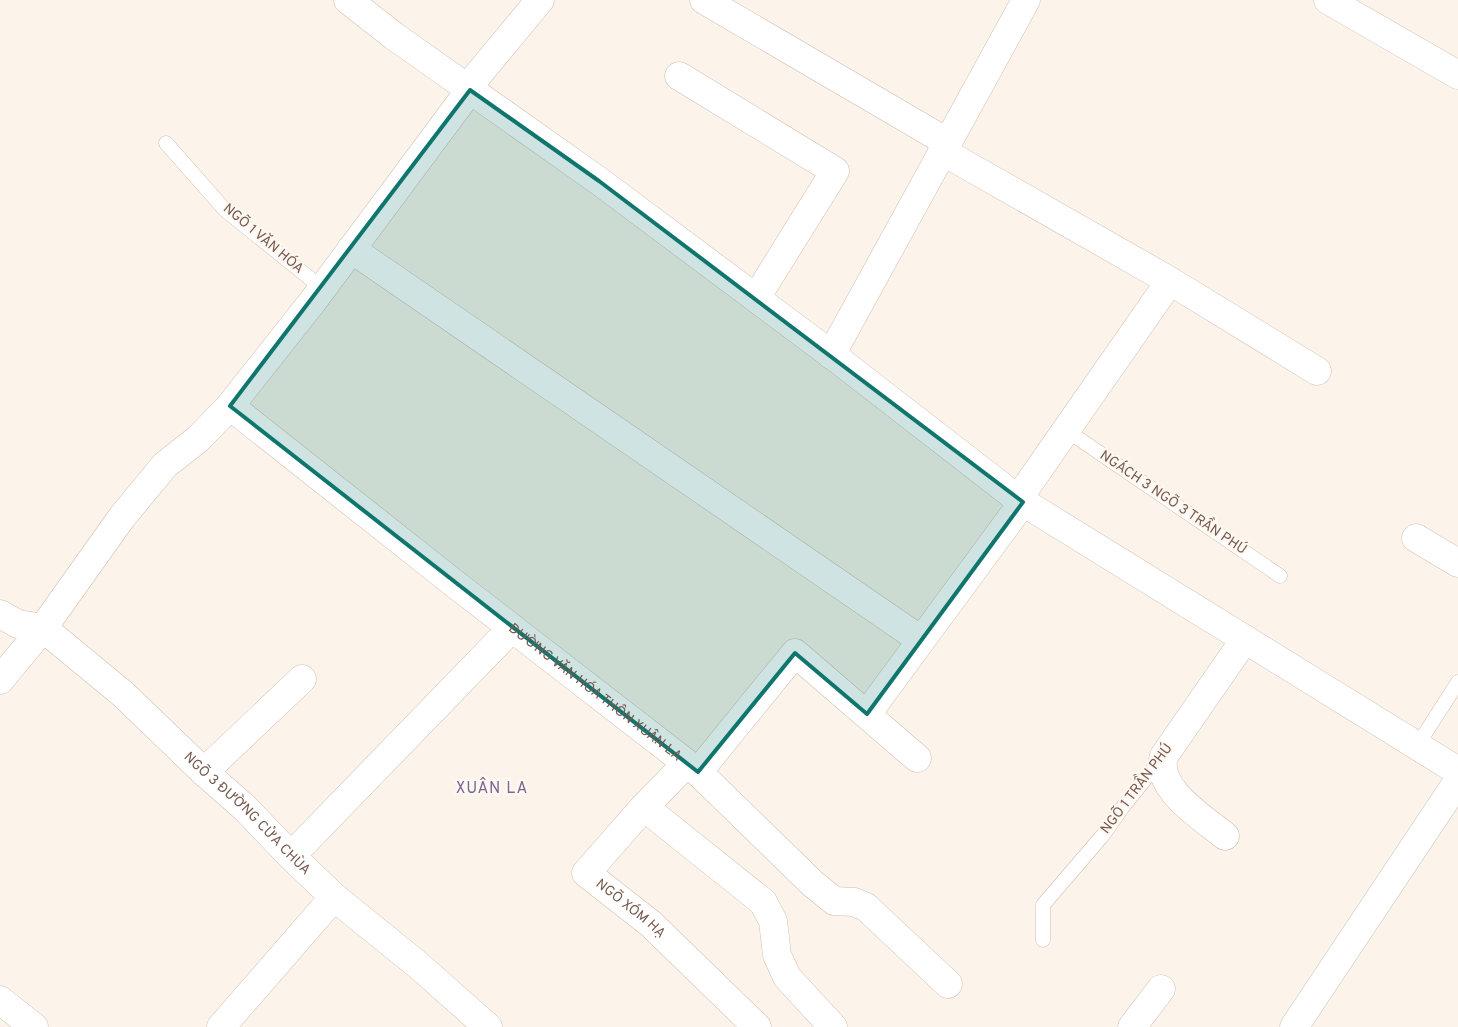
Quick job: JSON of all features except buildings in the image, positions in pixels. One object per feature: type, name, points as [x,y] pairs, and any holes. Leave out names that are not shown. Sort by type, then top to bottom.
[{"type":"street","points":[[348,0],[394,36],[599,181],[1021,500],[1458,771]]},
{"type":"street","points":[[0,680],[43,628],[122,517],[165,466],[198,439],[230,406],[322,288],[469,89],[540,0]]},
{"type":"street","points":[[704,0],[1318,371]]},
{"type":"street","points":[[831,355],[944,146],[1026,0]]},
{"type":"street","points":[[1328,0],[1458,75]]},
{"type":"street","points":[[679,76],[835,170],[756,298]]},
{"type":"street","points":[[351,249],[921,640]]},
{"type":"street","points":[[917,758],[866,714],[1021,500],[1066,430],[1170,281]]},
{"type":"street","name":"ĐƯỜNG VĂN HÓA THÔN XUÂN LA","points":[[230,406],[692,768],[834,902],[854,902],[866,907],[948,984]]},
{"type":"street","points":[[1416,538],[1458,563]]},
{"type":"street","points":[[0,614],[18,624],[43,628]]},
{"type":"street","name":"NGÕ 3 ĐƯỜNG CỬA CHÙA","points":[[43,628],[123,694],[204,772],[246,808],[290,856],[334,898],[418,965],[488,1027]]},
{"type":"street","points":[[290,856],[512,628]]},
{"type":"street","name":"NGÕ 1 TRẦN PHÚ","points":[[1164,756],[1246,639]]},
{"type":"street","name":"NGÕ XÓM HẠ","points":[[757,1027],[651,924],[586,873],[644,807],[692,768],[795,653],[866,714]]},
{"type":"street","points":[[204,772],[302,679]]},
{"type":"street","points":[[1164,756],[1162,761],[1163,772],[1166,781],[1174,792],[1186,805],[1225,836]]},
{"type":"street","points":[[1294,1027],[1458,781]]},
{"type":"street","points":[[644,807],[763,902],[773,921],[777,955],[787,977],[833,1027]]},
{"type":"street","points":[[221,1027],[334,898]]},
{"type":"street","points":[[1132,1027],[1161,989]]},
{"type":"street","points":[[0,1000],[34,1027]]},
{"type":"lane","name":"NGÕ 1 VĂN HÓA","points":[[166,143],[225,210],[322,288]]},
{"type":"lane","name":"NGÁCH 3 NGÕ 3 TRẦN PHÚ","points":[[1066,430],[1280,576]]},
{"type":"lane","points":[[1417,746],[1458,682]]},
{"type":"lane","name":"NGÕ 1 TRẦN PHÚ","points":[[1043,940],[1043,905],[1103,835],[1164,756]]},
{"type":"highlighted area","points":[[470,90],[599,181],[1023,502],[867,714],[795,653],[698,772],[230,406]]},
{"type":"district","name":"XUÂN LA","points":[[492,789]]}]
